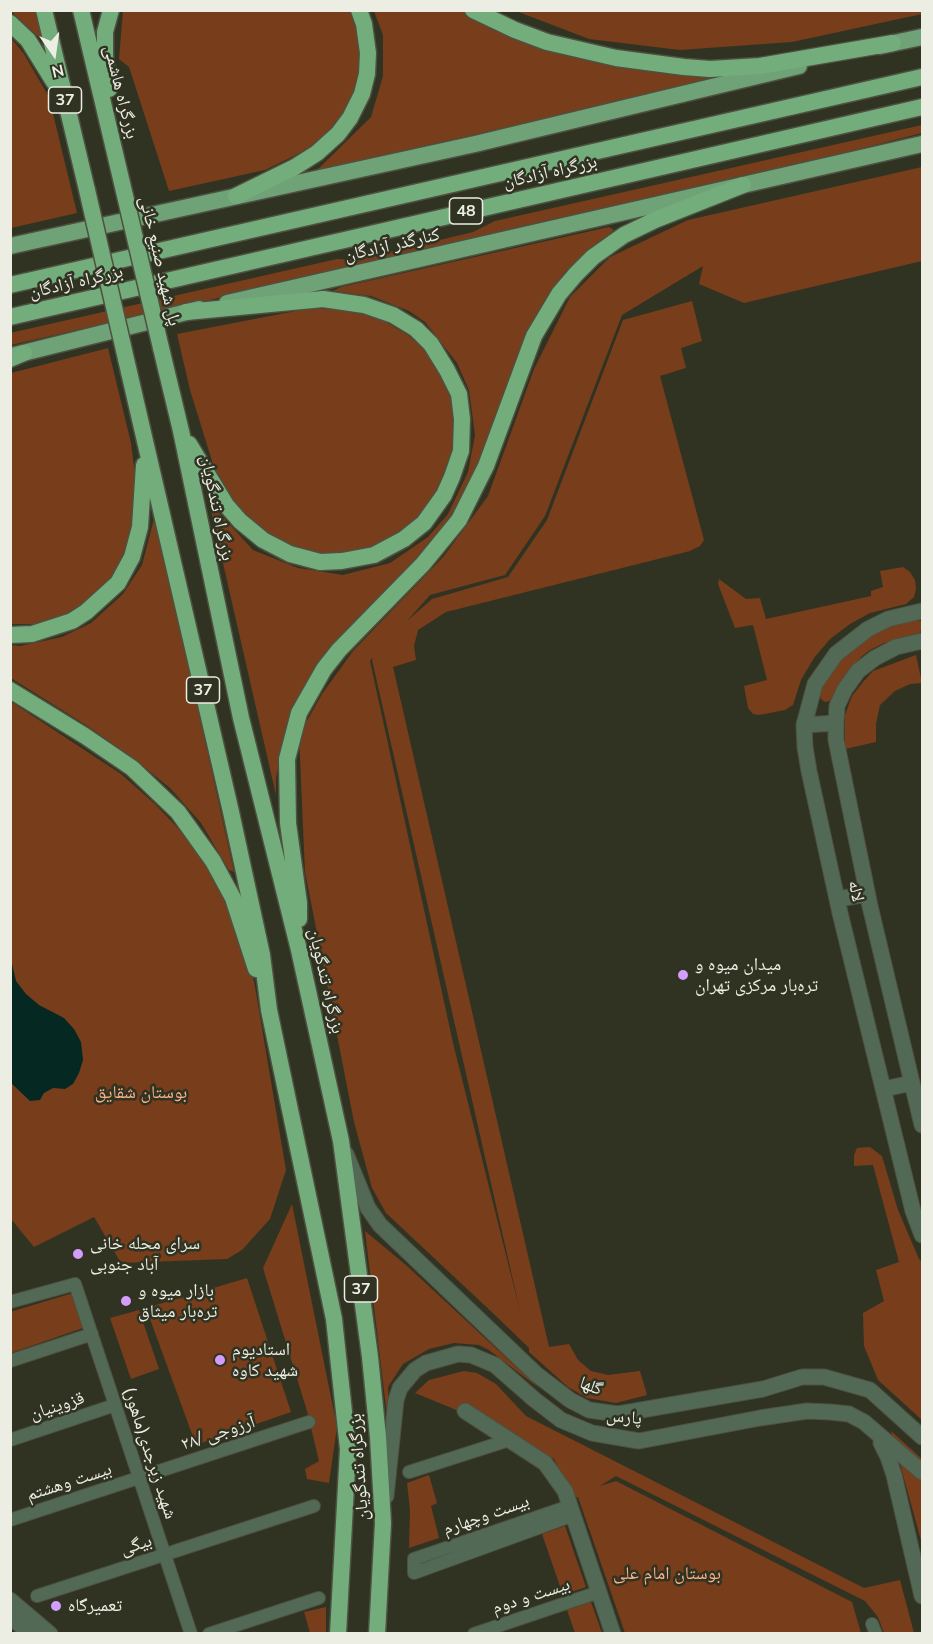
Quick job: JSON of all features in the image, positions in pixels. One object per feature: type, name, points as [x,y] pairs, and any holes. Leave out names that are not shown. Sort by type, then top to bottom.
[{"type":"highway","name":"37","points":[[44,10],[67,105]]},
{"type":"highway","name":"بزرگراه هاشمی","points":[[81,10],[122,183]]},
{"type":"highway","points":[[109,129],[110,97],[105,56],[105,32],[111,10]]},
{"type":"highway","points":[[236,196],[296,167],[317,153],[339,134],[350,118],[362,94],[368,74],[364,24],[359,10]]},
{"type":"highway","points":[[473,10],[547,42],[616,58],[684,67],[710,69],[760,66],[893,43]]},
{"type":"highway","points":[[10,23],[28,40],[67,105]]},
{"type":"highway","name":"بزرگراه آزادگان","points":[[10,285],[922,77]]},
{"type":"highway","name":"بزرگراه تندگویان","points":[[67,105],[231,812],[262,955],[269,1010],[334,1319],[348,1449],[338,1634]]},
{"type":"highway","name":"بزرگراه آزادگان","points":[[10,317],[922,107]]},
{"type":"highway","name":"پل شهید صنیع خانی","points":[[122,183],[160,348]]},
{"type":"highway","points":[[299,950],[299,903],[288,823],[287,759],[299,713],[312,688],[339,650],[423,564],[459,520],[486,465],[534,336],[559,294],[576,274],[593,257],[624,235],[655,220],[743,185]]},
{"type":"highway","points":[[181,431],[215,488],[240,521],[263,540],[290,554],[320,562],[374,555],[404,539],[424,523],[444,495],[460,451],[462,419],[459,394],[430,344],[416,329],[393,315],[364,305],[323,299],[186,312]]},
{"type":"highway","name":"بزرگراه تندگویان","points":[[160,348],[181,431],[241,718],[299,950],[341,1141],[370,1357],[383,1523],[377,1634]]},
{"type":"highway","points":[[10,635],[32,634],[72,621],[86,612],[118,583],[132,557],[140,527],[143,501],[144,437]]},
{"type":"highway","points":[[10,690],[86,735],[132,768],[178,812],[213,861],[233,898],[269,1010]]},
{"type":"main road","points":[[10,246],[621,110],[922,37]]},
{"type":"main road","name":"کنارگذر آزادگان","points":[[15,356],[186,312],[922,144]]},
{"type":"street","name":"لاله","points":[[922,611],[888,619],[852,640],[836,654],[815,684],[804,724],[809,771],[838,899],[913,1211],[922,1235]]},
{"type":"street","name":"لاله","points":[[922,641],[896,647],[875,658],[858,671],[845,689],[837,706],[836,723],[836,740],[867,894],[922,1125]]},
{"type":"street","points":[[804,724],[836,723]]},
{"type":"street","points":[[838,899],[867,894]]},
{"type":"street","points":[[884,1089],[912,1083]]},
{"type":"street","name":"گلها","points":[[341,1141],[368,1208],[380,1224],[536,1374],[570,1401],[590,1410],[618,1414],[763,1389],[802,1377],[824,1377],[870,1390],[922,1437]]},
{"type":"street","name":"شهید زبرجدی(ماهور)","points":[[10,1302],[75,1284],[191,1634]]},
{"type":"street","points":[[10,1361],[92,1334]]},
{"type":"street","name":"پارس","points":[[383,1523],[393,1443],[394,1410],[400,1388],[415,1370],[426,1363],[458,1354],[471,1355],[495,1365],[535,1401],[561,1420],[610,1438],[639,1441],[807,1411],[849,1414],[864,1422],[922,1472]]},
{"type":"street","name":"قزوینیان","points":[[10,1440],[115,1406]]},
{"type":"street","points":[[465,1411],[545,1463],[565,1491],[613,1634]]},
{"type":"street","name":"آرزوجی /۲۸","points":[[139,1478],[309,1422]]},
{"type":"street","points":[[409,1472],[510,1440]]},
{"type":"street","points":[[881,1443],[894,1475],[922,1596]]},
{"type":"street","name":"بیست وهشتم","points":[[10,1520],[139,1478]]},
{"type":"street","name":"بیگی","points":[[37,1596],[314,1506]]},
{"type":"street","points":[[414,1559],[414,1573],[572,1511]]},
{"type":"street","name":"بیست و دوم","points":[[474,1634],[599,1592]]},
{"type":"street","points":[[209,1634],[319,1598]]},
{"type":"street","points":[[10,1600],[51,1634]]},
{"type":"street","points":[[10,1616],[30,1634]]},
{"type":"green space","points":[[922,10],[922,14],[792,42],[680,50],[589,39],[516,11]]},
{"type":"green space","points":[[11,11],[37,11],[44,42]]},
{"type":"green space","points":[[123,11],[354,11],[360,33],[358,75],[354,97],[327,134],[317,143],[294,156],[265,170],[169,191],[129,67],[119,59]]},
{"type":"green space","points":[[374,11],[465,11],[674,74],[716,79],[316,171],[371,117],[383,76],[383,35]]},
{"type":"green space","points":[[11,38],[24,54],[49,97],[77,213],[11,228]]},
{"type":"green space","points":[[922,125],[922,133],[729,182],[11,345],[10,333],[337,259],[356,260],[473,232],[495,221]]},
{"type":"green space","points":[[922,167],[922,261],[744,303],[699,284],[703,266],[622,315],[545,516],[505,575],[430,595],[407,621],[432,599],[508,577],[547,520],[623,320],[692,301],[702,341],[681,348],[686,368],[660,376],[704,540],[700,546],[690,551],[446,612],[418,630],[414,646],[416,660],[393,667],[549,1347],[569,1344],[578,1360],[591,1371],[608,1375],[640,1371],[647,1395],[616,1403],[587,1398],[568,1387],[386,1213],[372,1188],[354,1122],[305,872],[299,735],[322,694],[353,651],[444,556],[488,496],[534,369],[570,297],[610,257],[688,220]],"holes":[[[373,657],[520,1311],[453,1043],[370,661]]]},
{"type":"green space","points":[[609,227],[614,230],[565,272],[530,327],[475,480],[452,518],[412,565],[318,663],[288,721],[276,778],[276,795],[209,502],[253,550],[298,568],[343,575],[390,563],[428,537],[448,514],[468,472],[475,435],[469,390],[457,363],[425,322],[409,311],[371,296],[333,291],[341,287]]},
{"type":"green space","points":[[306,309],[348,309],[374,315],[408,335],[432,356],[452,396],[455,439],[449,470],[421,518],[388,542],[368,550],[323,554],[290,548],[256,526],[232,503],[217,477],[190,390],[177,334]]},
{"type":"green space","points":[[108,348],[131,443],[136,482],[136,519],[125,557],[104,590],[69,614],[37,624],[11,624],[11,373]]},
{"type":"green space","points":[[155,515],[234,872],[229,870],[201,823],[170,788],[89,727],[11,678],[10,645],[20,646],[62,637],[91,623],[123,594],[142,565]]},
{"type":"green space","points":[[903,567],[915,580],[914,597],[906,604],[870,613],[830,639],[814,658],[801,680],[793,705],[785,710],[753,714],[748,708],[744,686],[767,680],[753,625],[735,628],[718,584],[719,579],[746,599],[760,598],[766,619],[871,596],[871,591],[883,587],[880,571]]},
{"type":"green space","points":[[916,620],[921,621],[920,633],[884,643],[870,650],[862,656],[846,676],[830,701],[825,702],[821,699],[819,694],[822,686],[838,660],[863,639],[891,626]]},
{"type":"green space","points":[[916,655],[922,683],[910,684],[895,691],[880,705],[876,724],[876,742],[845,749],[845,715],[852,696],[873,671]]},
{"type":"green space","name":"بوستان شقایق","points":[[10,701],[121,774],[155,804],[210,862],[254,981],[286,1170],[270,1219],[242,1250],[227,1259],[121,1263],[94,1217],[34,1247],[11,1219]]},
{"type":"green space","points":[[870,1147],[882,1156],[898,1210],[922,1262],[922,1420],[878,1380],[864,1346],[863,1313],[884,1301],[876,1270],[899,1262],[873,1165],[854,1166],[854,1155],[857,1148]]},
{"type":"green space","points":[[292,1204],[337,1427],[329,1483],[307,1479],[305,1469],[319,1461],[307,1411],[263,1268]]},
{"type":"green space","points":[[365,1231],[406,1265],[540,1389],[479,1345],[454,1343],[429,1349],[403,1364],[388,1387],[390,1441]]},
{"type":"green space","name":"استادیوم شهید کاوه","points":[[247,1278],[291,1412],[196,1445],[146,1308]]},
{"type":"green space","points":[[73,1293],[83,1328],[11,1353],[10,1312]]},
{"type":"green space","points":[[139,1310],[159,1369],[131,1379],[110,1318]]},
{"type":"green space","name":"بوستان امام علی","points":[[464,1371],[477,1373],[496,1384],[526,1416],[864,1588],[900,1580],[914,1633],[884,1633],[878,1617],[865,1601],[616,1476],[600,1486],[616,1481],[852,1602],[861,1633],[625,1633],[578,1497],[573,1499],[554,1459],[454,1409],[415,1393],[429,1380]]},
{"type":"green space","points":[[891,1431],[922,1459],[922,1544]]},
{"type":"green space","points":[[429,1475],[437,1503],[431,1506],[439,1538],[409,1548],[410,1510],[407,1483]]},
{"type":"green space","points":[[565,1526],[586,1587],[563,1595],[542,1534]]},
{"type":"green space","points":[[591,1602],[602,1633],[575,1633],[567,1610]]},
{"type":"green space","points":[[326,1607],[326,1633],[310,1633],[304,1612]]},
{"type":"water","points":[[11,929],[12,964],[16,981],[39,1005],[64,1018],[74,1029],[81,1042],[83,1060],[73,1084],[65,1089],[53,1088],[44,1093],[40,1100],[30,1101],[11,1083]]},
{"type":"place","name":"میدان میوه و تره‌بار مرکزی تهران","points":[[683,975]]},
{"type":"place","name":"سرای محله خانی آباد جنوبی","points":[[78,1254]]},
{"type":"place","name":"بازار میوه و تره‌بار میثاق","points":[[126,1301]]},
{"type":"place","name":"استادیوم شهید کاوه","points":[[220,1360]]},
{"type":"place","name":"تعمیرگاه","points":[[56,1606]]}]
